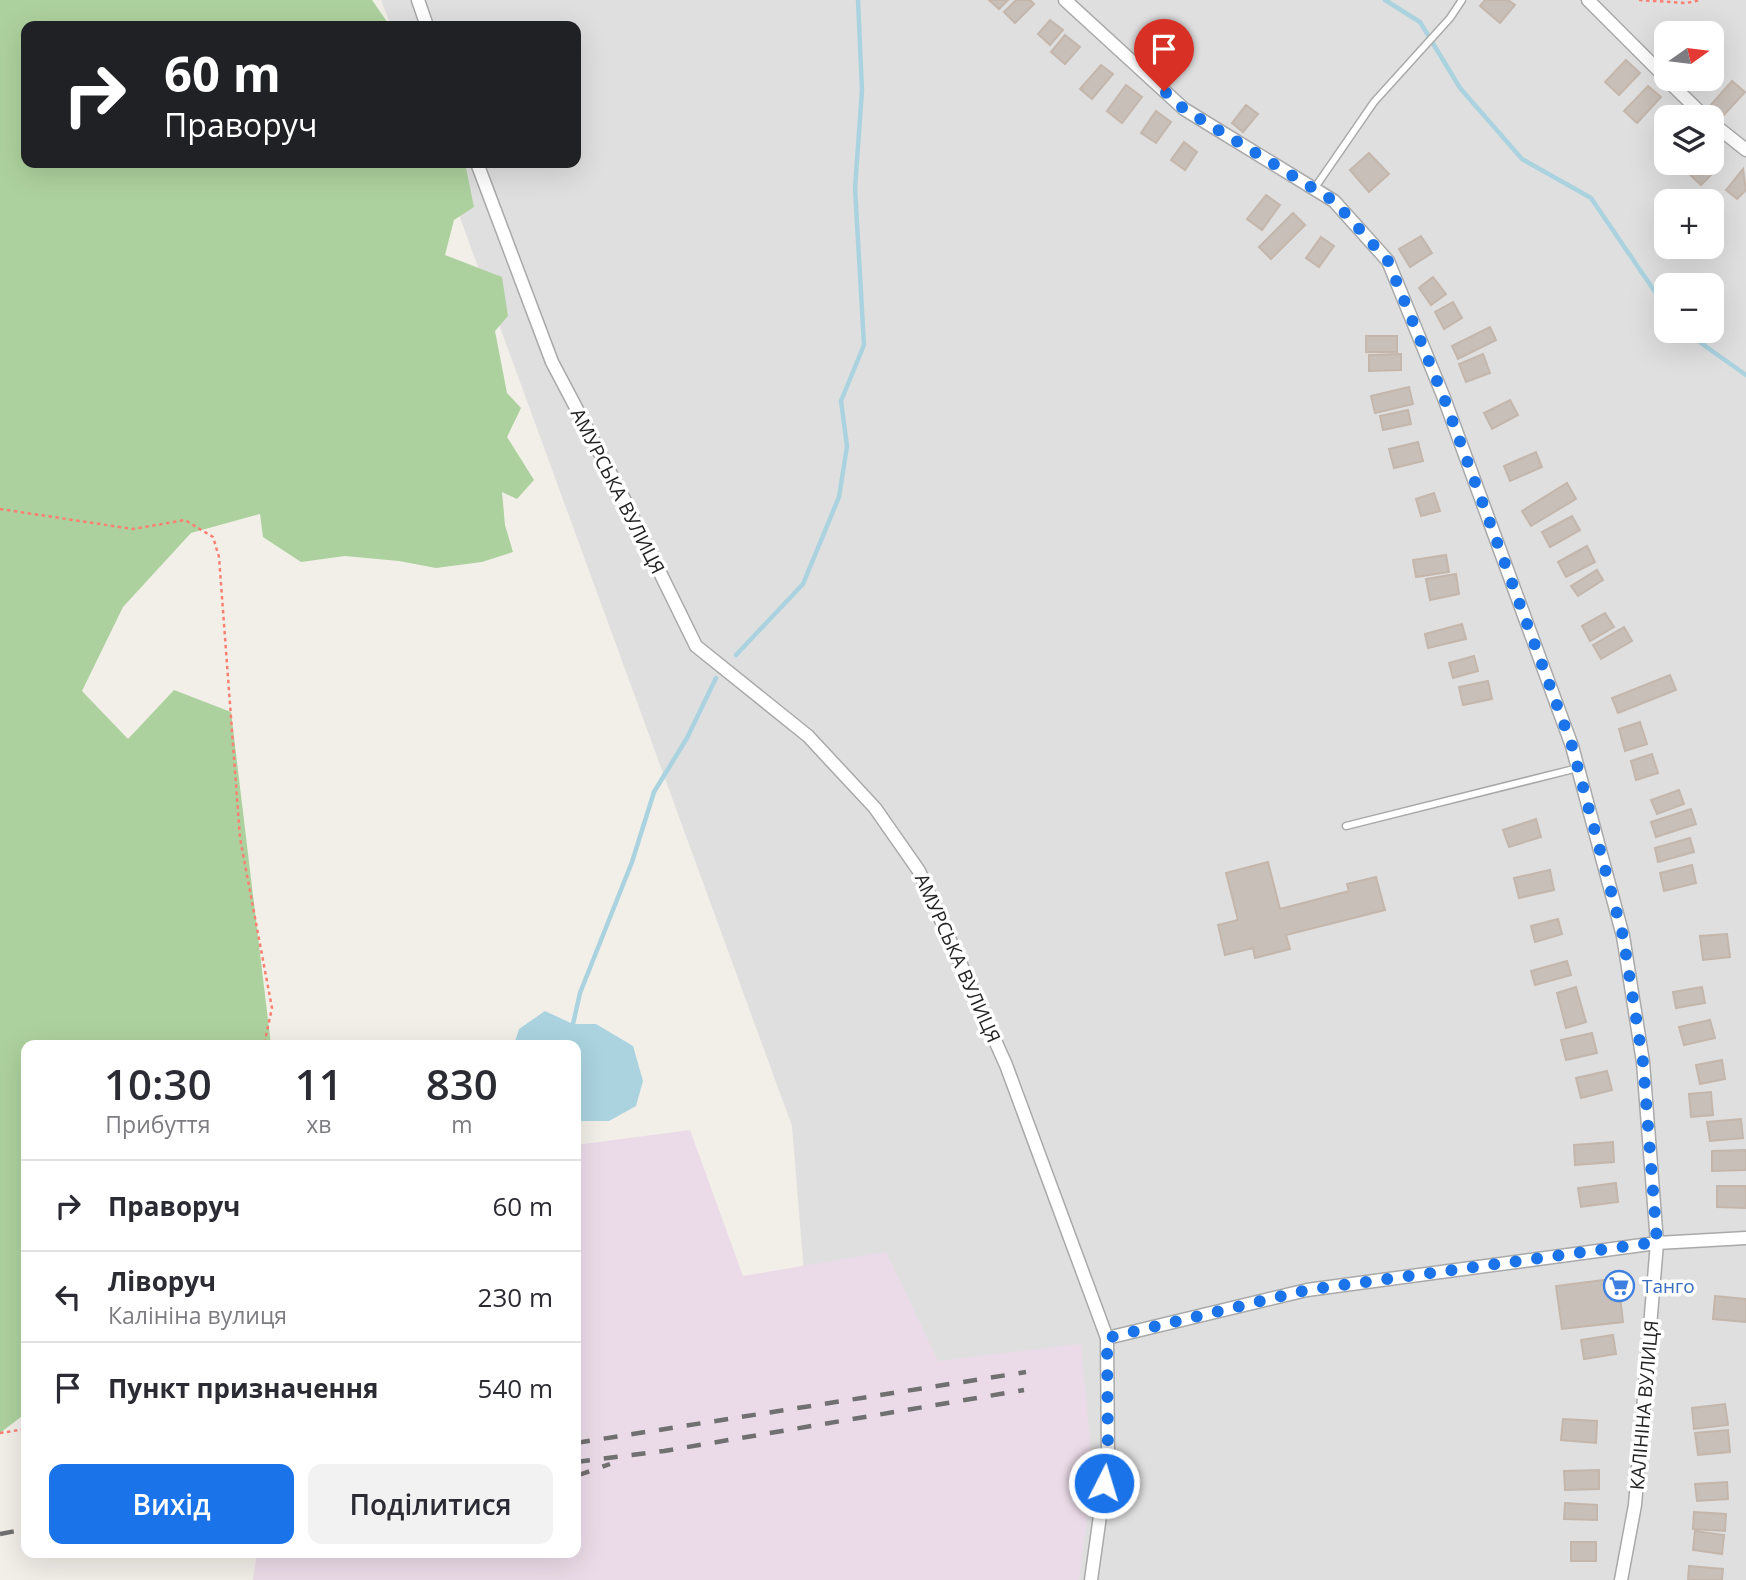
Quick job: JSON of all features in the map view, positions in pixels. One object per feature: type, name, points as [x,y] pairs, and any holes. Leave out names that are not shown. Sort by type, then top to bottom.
[{"type":"street","points":[[418,0],[425,21]]},
{"type":"street","name":"КАЛІНІНА ВУЛИЦЯ","points":[[1065,0],[1184,109],[1334,201],[1388,261],[1444,398],[1578,768],[1625,949],[1643,1062],[1657,1242],[1636,1505],[1621,1580]]},
{"type":"street","points":[[1588,0],[1654,67]]},
{"type":"street","points":[[1678,91],[1693,105]]},
{"type":"street","points":[[1724,132],[1746,150]]},
{"type":"street","name":"АМУРСЬКА ВУЛИЦЯ","points":[[479,168],[552,362],[696,646],[808,736],[875,808],[919,871],[1006,1065],[1107,1338],[1108,1459],[1091,1580]]},
{"type":"street","points":[[1107,1338],[1307,1290],[1657,1242],[1746,1238]]},
{"type":"lane","points":[[1314,189],[1374,102],[1450,18],[1462,0]]},
{"type":"lane","points":[[1346,826],[1578,768]]},
{"type":"path","points":[[1639,0],[1686,3],[1701,0]]},
{"type":"path","points":[[0,509],[134,529],[185,520],[213,537],[219,557],[240,838],[272,1008],[265,1040]]},
{"type":"path","points":[[0,1433],[21,1430]]},
{"type":"shaded area","points":[[381,0],[1746,0],[1746,1580],[829,1580],[792,1126],[442,168],[581,168],[581,21],[389,21]]},
{"type":"shaded area","points":[[690,1130],[743,1276],[886,1252],[938,1361],[1081,1344],[1093,1474],[1079,1580],[253,1580],[256,1558],[581,1558],[581,1144]]},
{"type":"green space","points":[[0,0],[372,0],[387,21],[21,21],[21,168],[466,168],[474,207],[454,220],[445,255],[502,277],[508,316],[495,331],[507,393],[521,408],[507,437],[534,480],[517,499],[502,492],[505,525],[513,552],[482,562],[436,568],[399,561],[345,556],[301,562],[263,537],[260,514],[191,533],[123,607],[82,691],[128,739],[174,690],[231,712],[270,1040],[21,1040],[21,1417],[0,1433]]},
{"type":"water","points":[[545,1011],[573,1024],[596,1024],[633,1046],[643,1081],[636,1106],[609,1121],[581,1121],[581,1040],[516,1040],[519,1029]]},
{"type":"building","points":[[989,0],[1008,0],[999,9]]},
{"type":"building","points":[[1016,0],[1030,0],[1034,4],[1015,23],[1004,12]]},
{"type":"building","points":[[1485,0],[1508,0],[1515,5],[1500,23],[1480,6]]},
{"type":"building","points":[[1050,20],[1063,30],[1050,45],[1038,34]]},
{"type":"building","points":[[1065,35],[1080,47],[1065,64],[1051,52]]},
{"type":"building","points":[[1626,60],[1640,73],[1619,95],[1605,82]]},
{"type":"building","points":[[1101,65],[1113,74],[1092,99],[1080,89]]},
{"type":"building","points":[[1732,81],[1745,92],[1724,115],[1724,105],[1711,105]]},
{"type":"building","points":[[1126,85],[1142,97],[1122,123],[1107,111]]},
{"type":"building","points":[[1648,86],[1661,97],[1637,123],[1624,111]]},
{"type":"building","points":[[1246,105],[1258,114],[1243,132],[1232,123]]},
{"type":"building","points":[[1156,111],[1171,122],[1156,143],[1141,133]]},
{"type":"building","points":[[1184,142],[1197,152],[1185,170],[1171,160]]},
{"type":"building","points":[[1369,153],[1389,174],[1369,192],[1350,170]]},
{"type":"building","points":[[1743,169],[1746,190],[1737,199],[1726,190]]},
{"type":"building","points":[[1690,175],[1711,175],[1701,185]]},
{"type":"building","points":[[1266,195],[1280,205],[1262,230],[1247,219]]},
{"type":"building","points":[[1293,213],[1305,225],[1271,259],[1259,247]]},
{"type":"building","points":[[1421,236],[1432,253],[1410,267],[1399,249]]},
{"type":"building","points":[[1321,237],[1334,246],[1319,267],[1306,258]]},
{"type":"building","points":[[1433,277],[1446,294],[1431,305],[1419,288]]},
{"type":"building","points":[[1453,302],[1462,318],[1444,329],[1435,312]]},
{"type":"building","points":[[1490,327],[1496,340],[1458,359],[1452,346]]},
{"type":"building","points":[[1366,336],[1397,336],[1397,352],[1366,352]]},
{"type":"building","points":[[1401,354],[1401,370],[1369,371],[1369,355]]},
{"type":"building","points":[[1483,354],[1490,373],[1466,382],[1459,364]]},
{"type":"building","points":[[1409,387],[1413,404],[1375,413],[1371,396]]},
{"type":"building","points":[[1510,400],[1518,415],[1492,429],[1484,413]]},
{"type":"building","points":[[1408,410],[1411,424],[1383,430],[1380,416]]},
{"type":"building","points":[[1418,442],[1423,461],[1394,468],[1389,449]]},
{"type":"building","points":[[1536,452],[1542,467],[1510,481],[1504,466]]},
{"type":"building","points":[[1567,483],[1576,499],[1531,526],[1522,511]]},
{"type":"building","points":[[1434,493],[1440,511],[1421,516],[1416,499]]},
{"type":"building","points":[[1572,516],[1580,530],[1550,547],[1542,532]]},
{"type":"building","points":[[1587,546],[1595,562],[1566,577],[1558,562]]},
{"type":"building","points":[[1446,555],[1449,572],[1416,577],[1413,560]]},
{"type":"building","points":[[1597,570],[1603,580],[1578,596],[1571,586]]},
{"type":"building","points":[[1456,574],[1459,594],[1430,600],[1426,579]]},
{"type":"building","points":[[1605,613],[1614,627],[1590,641],[1582,626]]},
{"type":"building","points":[[1462,624],[1466,639],[1428,648],[1425,634]]},
{"type":"building","points":[[1624,627],[1632,641],[1601,659],[1593,645]]},
{"type":"building","points":[[1474,656],[1478,671],[1453,678],[1449,663]]},
{"type":"building","points":[[1670,675],[1676,690],[1618,713],[1612,698]]},
{"type":"building","points":[[1488,681],[1492,699],[1463,705],[1459,687]]},
{"type":"building","points":[[1640,722],[1647,744],[1625,751],[1619,729]]},
{"type":"building","points":[[1652,754],[1658,773],[1636,780],[1631,761]]},
{"type":"building","points":[[1679,790],[1684,804],[1657,814],[1651,800]]},
{"type":"building","points":[[1691,809],[1696,824],[1656,837],[1651,822]]},
{"type":"building","points":[[1536,819],[1541,837],[1509,847],[1503,830]]},
{"type":"building","points":[[1690,838],[1694,852],[1658,862],[1655,848]]},
{"type":"building","points":[[1268,862],[1280,909],[1349,891],[1347,884],[1376,877],[1385,910],[1286,935],[1290,949],[1255,958],[1253,948],[1225,955],[1218,925],[1238,920],[1226,873]]},
{"type":"building","points":[[1692,865],[1696,883],[1664,891],[1660,873]]},
{"type":"building","points":[[1550,870],[1554,890],[1519,898],[1514,878]]},
{"type":"building","points":[[1558,919],[1562,934],[1535,942],[1531,926]]},
{"type":"building","points":[[1727,934],[1730,957],[1703,960],[1700,936]]},
{"type":"building","points":[[1567,961],[1571,975],[1535,985],[1531,971]]},
{"type":"building","points":[[1576,987],[1586,1022],[1566,1028],[1557,993]]},
{"type":"building","points":[[1702,987],[1705,1003],[1676,1008],[1673,992]]},
{"type":"building","points":[[1710,1020],[1715,1038],[1684,1045],[1679,1027]]},
{"type":"building","points":[[1592,1033],[1597,1053],[1566,1060],[1561,1040]]},
{"type":"building","points":[[1722,1060],[1725,1079],[1700,1084],[1696,1065]]},
{"type":"building","points":[[1607,1071],[1612,1090],[1581,1098],[1576,1078]]},
{"type":"building","points":[[1711,1092],[1713,1115],[1691,1117],[1689,1094]]},
{"type":"building","points":[[1741,1119],[1743,1138],[1710,1141],[1707,1122]]},
{"type":"building","points":[[1613,1142],[1614,1162],[1575,1165],[1574,1145]]},
{"type":"building","points":[[1746,1150],[1746,1170],[1712,1171],[1712,1151]]},
{"type":"building","points":[[1616,1183],[1618,1202],[1581,1207],[1578,1188]]},
{"type":"building","points":[[1717,1186],[1746,1186],[1746,1208],[1717,1207]]},
{"type":"building","points":[[1618,1278],[1623,1322],[1562,1329],[1556,1286]]},
{"type":"building","points":[[1715,1296],[1746,1299],[1746,1322],[1713,1319]]},
{"type":"building","points":[[1613,1335],[1616,1354],[1584,1359],[1581,1340]]},
{"type":"building","points":[[1725,1404],[1728,1425],[1694,1429],[1692,1408]]},
{"type":"building","points":[[1563,1419],[1597,1421],[1596,1443],[1561,1440]]},
{"type":"building","points":[[1728,1430],[1730,1452],[1698,1455],[1695,1433]]},
{"type":"building","points":[[1599,1470],[1599,1489],[1565,1490],[1564,1471]]},
{"type":"building","points":[[1727,1482],[1728,1499],[1697,1501],[1695,1484]]},
{"type":"building","points":[[1565,1503],[1597,1505],[1597,1520],[1564,1519]]},
{"type":"building","points":[[1694,1512],[1726,1514],[1725,1531],[1693,1529]]},
{"type":"building","points":[[1695,1531],[1724,1535],[1722,1554],[1693,1550]]},
{"type":"building","points":[[1571,1542],[1596,1542],[1596,1561],[1571,1561]]},
{"type":"building","points":[[1689,1566],[1723,1569],[1722,1580],[1688,1580]]},
{"type":"waterway","points":[[736,655],[803,584],[839,497],[847,446],[841,401],[864,345],[855,188],[862,90],[858,0]]},
{"type":"waterway","points":[[1385,0],[1420,22],[1460,88],[1522,159],[1591,198],[1654,290]]},
{"type":"waterway","points":[[1701,343],[1746,375]]},
{"type":"waterway","points":[[573,1024],[580,993],[632,862],[654,792],[687,738],[716,678]]},
{"type":"railway","points":[[581,1442],[1026,1372]]},
{"type":"railway","points":[[581,1461],[664,1451],[1024,1390]]},
{"type":"railway","points":[[581,1474],[610,1464]]},
{"type":"railway","points":[[0,1534],[21,1530]]},
{"type":"place","name":"Танго","points":[[1619,1286]]},
{"type":"route","points":[[1104,1483],[1108,1459],[1107,1338],[1307,1290],[1657,1242],[1643,1062],[1623,936],[1572,746],[1444,398],[1388,261],[1334,201],[1184,109],[1164,91]]}]
